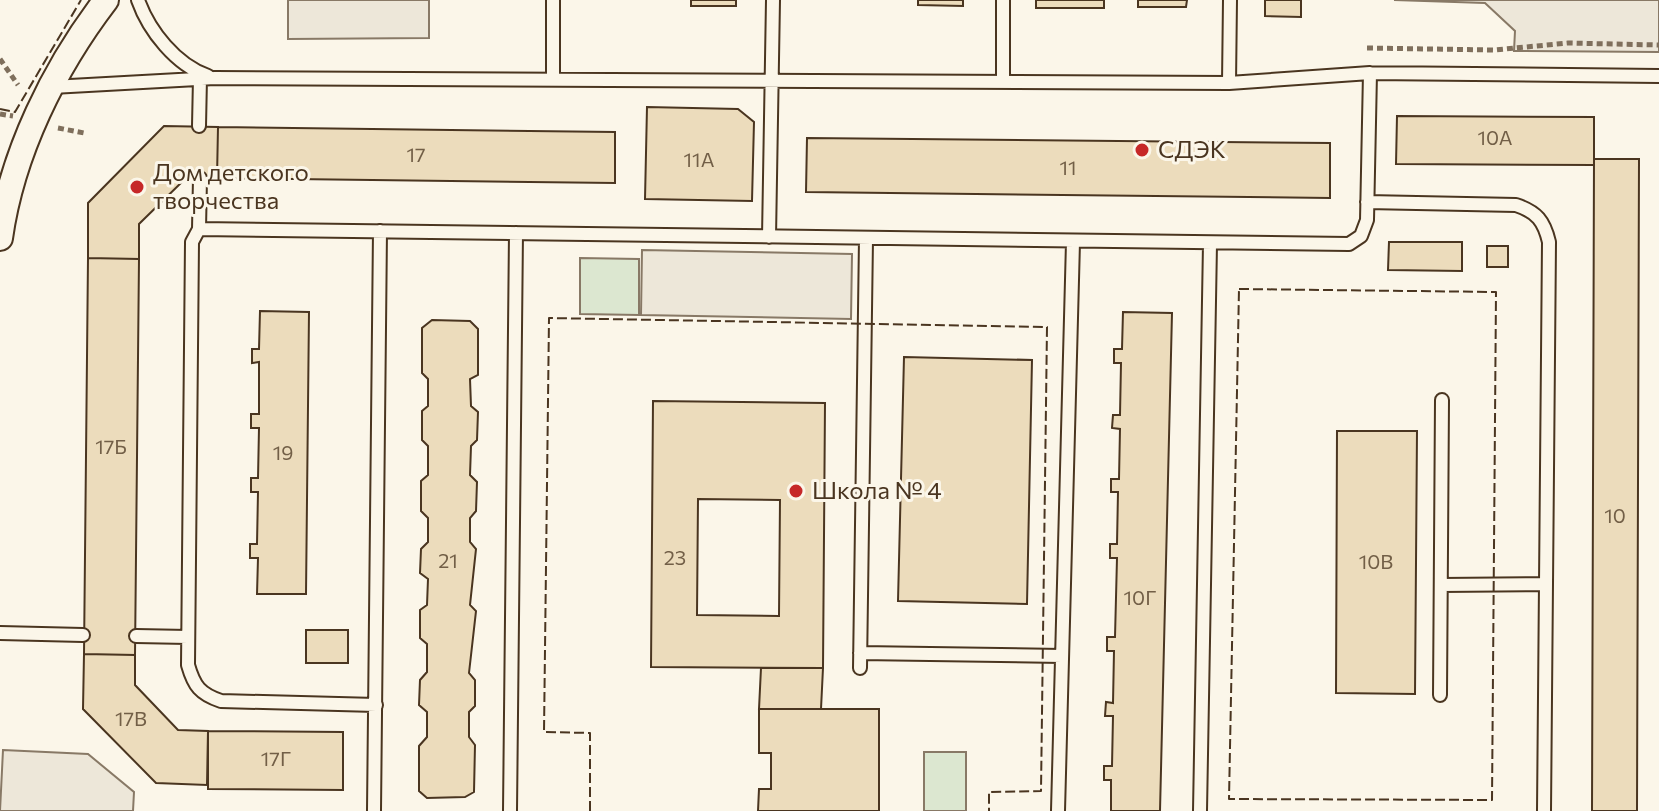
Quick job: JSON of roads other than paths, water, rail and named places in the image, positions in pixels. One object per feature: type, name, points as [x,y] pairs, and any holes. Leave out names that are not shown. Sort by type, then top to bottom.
[{"type":"street","points":[[0,238],[7,173],[52,87],[106,0]]},
{"type":"lane","points":[[138,0],[175,57],[187,67],[215,78]]},
{"type":"lane","points":[[553,0],[553,79]]},
{"type":"lane","points":[[769,237],[773,0]]},
{"type":"lane","points":[[1003,0],[1003,82]]},
{"type":"lane","points":[[1229,83],[1230,0]]},
{"type":"lane","points":[[52,87],[200,78],[1229,83],[1370,73],[1659,76]]},
{"type":"lane","points":[[199,229],[1349,244],[1361,236],[1367,220],[1370,73]]},
{"type":"lane","points":[[199,126],[200,78]]},
{"type":"lane","points":[[200,178],[199,229],[192,242],[188,665],[194,685],[205,695],[221,701],[376,705]]},
{"type":"lane","points":[[1367,202],[1516,205],[1533,211],[1545,224],[1549,242],[1544,811]]},
{"type":"lane","points":[[374,811],[380,231]]},
{"type":"lane","points":[[510,811],[516,233]]},
{"type":"lane","points":[[860,668],[866,239]]},
{"type":"lane","points":[[1058,811],[1073,242]]},
{"type":"lane","points":[[1200,811],[1210,244]]},
{"type":"lane","points":[[1440,695],[1442,400]]},
{"type":"lane","points":[[1441,585],[1545,584]]},
{"type":"lane","points":[[0,633],[83,635]]},
{"type":"lane","points":[[136,636],[188,637]]},
{"type":"lane","points":[[860,653],[1062,656]]},
{"type":"place","name":"СДЭК","points":[[1142,150]]},
{"type":"place","name":"Дом детского творчества","points":[[137,187]]},
{"type":"place","name":"Школа № 4","points":[[796,491]]}]
